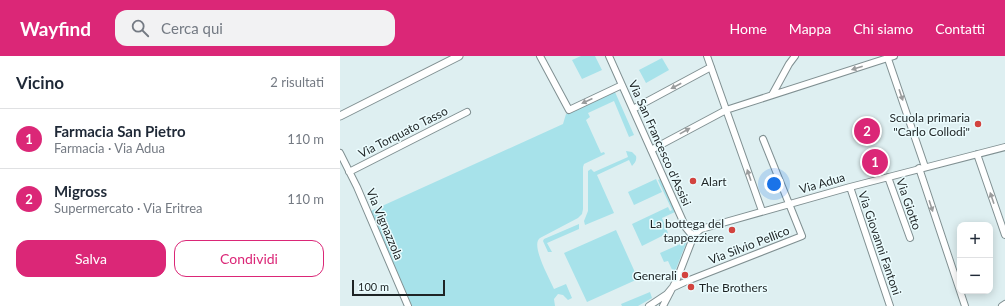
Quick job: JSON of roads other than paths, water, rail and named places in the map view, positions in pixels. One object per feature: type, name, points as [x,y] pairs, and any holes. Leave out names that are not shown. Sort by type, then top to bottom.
[{"type":"street","points":[[340,116],[459,56]]},
{"type":"street","points":[[540,56],[569,110],[622,84]]},
{"type":"street","name":"Via San Francesco d'Assisi","points":[[609,56],[686,228],[694,235]]},
{"type":"street","points":[[707,56],[762,211]]},
{"type":"street","points":[[772,94],[792,57]]},
{"type":"street","points":[[651,150],[726,110],[890,57],[922,168],[965,306]]},
{"type":"street","points":[[633,109],[711,67]]},
{"type":"street","name":"Via Torquato Tasso","points":[[349,172],[467,112]]},
{"type":"street","name":"Via Silvio Pellico","points":[[672,288],[802,236],[763,139]]},
{"type":"street","name":"Via Adua","points":[[694,235],[697,231],[703,228],[762,211],[888,176],[1005,147]]},
{"type":"street","name":"Via Vignazzola","points":[[340,153],[357,187],[408,306]]},
{"type":"street","points":[[977,154],[1005,235]]},
{"type":"street","name":"Via Giotto","points":[[888,176],[910,238]]},
{"type":"street","name":"Via Giovanni Fantoni","points":[[850,187],[890,306]]},
{"type":"street","points":[[663,306],[694,235]]},
{"type":"street","points":[[649,306],[667,294],[672,288]]},
{"type":"place","name":"Scuola primaria \"Carlo Collodi\"","points":[[978,124]]},
{"type":"place","name":"Migross","points":[[867,131]]},
{"type":"place","name":"Farmacia San Pietro","points":[[875,162]]},
{"type":"place","name":"Alart","points":[[693,181]]},
{"type":"place","name":"La bottega del tappezziere","points":[[732,230]]},
{"type":"place","name":"Generali","points":[[685,275]]},
{"type":"place","name":"The Brothers","points":[[691,287]]}]
